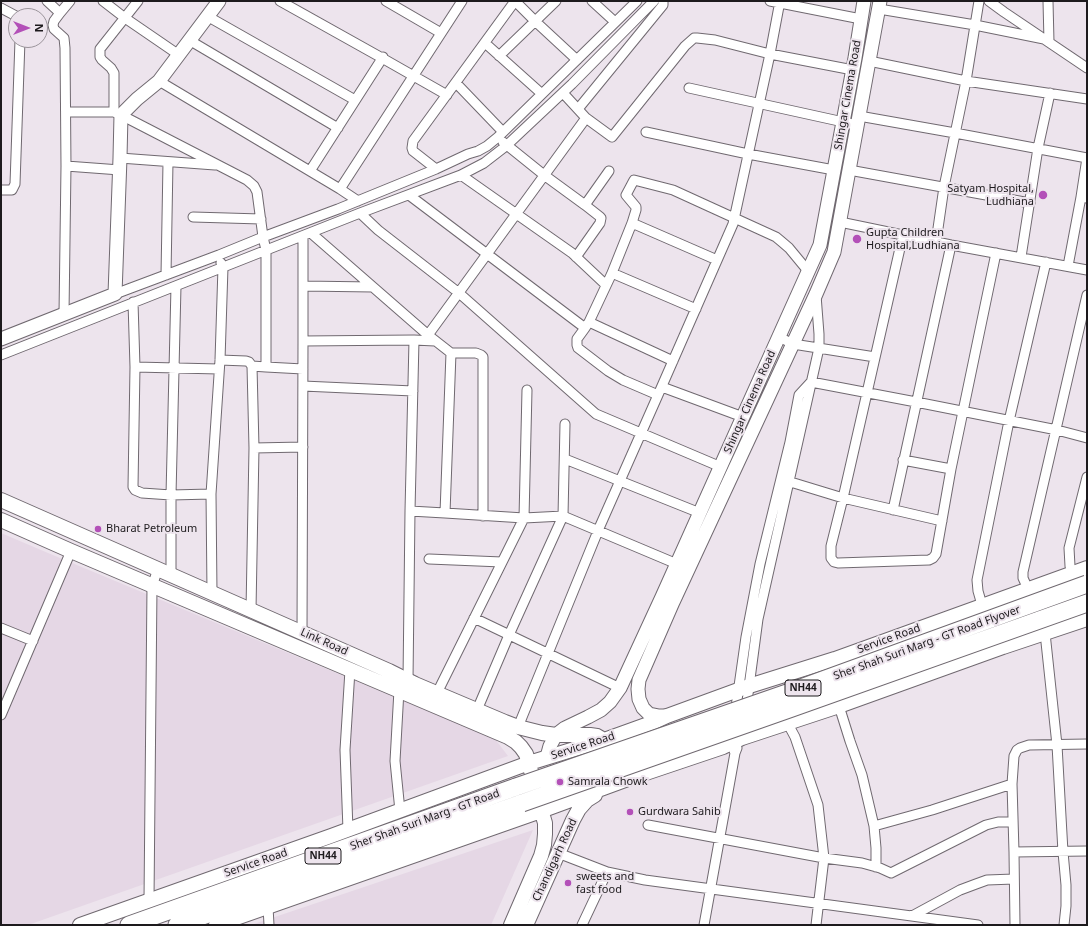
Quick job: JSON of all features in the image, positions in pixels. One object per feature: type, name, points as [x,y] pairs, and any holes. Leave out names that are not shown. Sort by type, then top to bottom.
[{"type":"highway","name":"Sher Shah Suri Marg - GT Road Flyover","points":[[519,795],[787,693],[1087,584]]},
{"type":"highway","name":"Sher Shah Suri Marg - GT Road Flyover","points":[[519,795],[799,706],[1087,603]]},
{"type":"highway","name":"Sher Shah Suri Marg - GT Road","points":[[129,925],[519,795]]},
{"type":"highway","name":"Sher Shah Suri Marg - GT Road","points":[[177,925],[519,795]]},
{"type":"main road","name":"Link Road","points":[[1,500],[389,671],[403,685],[508,737],[521,747],[529,763],[541,811]]},
{"type":"main road","name":"Link Road","points":[[1,520],[350,670],[437,693],[518,727],[556,735],[590,734],[604,740]]},
{"type":"main road","name":"Service Road","points":[[80,925],[348,830],[529,763],[604,740],[744,688],[835,659],[1087,568]]},
{"type":"main road","points":[[216,925],[610,786],[736,745],[788,724],[1087,619]]},
{"type":"main road","points":[[604,740],[610,749],[617,766],[618,773],[616,780],[610,786]]},
{"type":"main road","name":"Chandigarh Road","points":[[526,925],[579,809],[588,800],[610,786]]},
{"type":"main road","name":"Chandigarh Road","points":[[511,925],[541,856],[545,834],[541,811]]},
{"type":"street","points":[[47,1],[60,13]]},
{"type":"street","points":[[64,314],[66,166],[65,44],[64,38],[54,29],[53,26],[54,21],[70,1]]},
{"type":"street","points":[[103,1],[178,55]]},
{"type":"street","points":[[115,294],[120,164],[117,114],[114,72],[100,57],[100,49],[138,1]]},
{"type":"street","points":[[117,114],[159,81],[219,1]]},
{"type":"street","points":[[280,1],[383,57],[447,95]]},
{"type":"street","points":[[386,1],[441,33]]},
{"type":"street","points":[[340,189],[462,1]]},
{"type":"street","points":[[436,169],[415,153],[412,148],[412,144],[515,1],[577,60]]},
{"type":"street","points":[[499,56],[556,1]]},
{"type":"street","points":[[592,1],[615,22]]},
{"type":"street","points":[[1,339],[166,275],[221,261],[264,243],[307,234],[461,175],[484,163],[502,139],[542,94],[637,1]]},
{"type":"street","points":[[1,355],[176,286],[221,261],[358,201],[478,151],[502,139],[563,92],[654,1]]},
{"type":"street","points":[[578,109],[663,4],[663,1]]},
{"type":"street","points":[[770,1],[861,19]]},
{"type":"street","name":"Shingar Cinema Road","points":[[556,735],[565,728],[600,710],[610,702],[620,688],[820,245],[853,70],[864,1]]},
{"type":"street","points":[[936,242],[944,187],[966,80],[979,1]]},
{"type":"street","points":[[989,1],[1087,68]]},
{"type":"street","points":[[1003,1],[1004,12]]},
{"type":"street","points":[[1046,40],[1048,1]]},
{"type":"street","points":[[518,727],[598,530],[733,224],[780,2]]},
{"type":"street","points":[[879,5],[1046,40]]},
{"type":"street","name":"Shingar Cinema Road","points":[[667,716],[649,714],[643,708],[639,699],[639,680],[673,602],[834,252],[879,5]]},
{"type":"street","points":[[207,16],[356,100]]},
{"type":"street","points":[[563,92],[586,118],[612,137],[685,46],[694,38],[715,40],[770,54],[853,70]]},
{"type":"street","points":[[189,40],[338,128]]},
{"type":"street","points":[[485,43],[542,94]]},
{"type":"street","points":[[1,190],[12,190],[15,184],[20,48]]},
{"type":"street","points":[[310,171],[383,57]]},
{"type":"street","points":[[869,61],[966,80],[1087,99]]},
{"type":"street","points":[[159,81],[358,201]]},
{"type":"street","points":[[456,83],[502,139],[544,175],[599,216],[601,220],[576,257]]},
{"type":"street","points":[[689,88],[843,122],[858,121],[955,133],[1087,158],[1084,197],[1068,266]]},
{"type":"street","points":[[1021,257],[1038,148],[1050,93]]},
{"type":"street","points":[[66,112],[117,114],[247,180],[254,186],[257,192],[264,243],[266,367]]},
{"type":"street","points":[[432,338],[459,293],[586,118]]},
{"type":"street","points":[[646,132],[748,154],[834,170]]},
{"type":"street","points":[[66,166],[168,162],[218,165]]},
{"type":"street","points":[[166,275],[168,162]]},
{"type":"street","points":[[849,170],[1030,203]]},
{"type":"street","points":[[585,205],[609,171]]},
{"type":"street","points":[[461,175],[576,257],[606,285]]},
{"type":"street","points":[[743,417],[623,380],[608,371],[578,348],[577,340],[587,325],[612,273],[632,223],[636,207],[626,195],[634,180],[672,190],[776,237],[789,248],[808,271]]},
{"type":"street","points":[[409,195],[487,254],[587,325],[673,361]]},
{"type":"street","points":[[360,213],[378,230],[459,293],[596,414],[721,467]]},
{"type":"street","points":[[193,216],[261,218]]},
{"type":"street","points":[[840,222],[951,245],[1087,270]]},
{"type":"street","points":[[632,223],[717,260]]},
{"type":"street","points":[[302,633],[303,286],[307,234]]},
{"type":"street","points":[[307,234],[451,353],[476,353],[483,357],[483,516]]},
{"type":"street","points":[[903,235],[831,546],[831,558],[838,564],[929,560],[936,554],[951,469],[996,253]]},
{"type":"street","points":[[893,510],[951,245]]},
{"type":"street","points":[[212,593],[211,494],[220,364],[221,261]]},
{"type":"street","points":[[982,605],[977,580],[1009,420],[1046,262]]},
{"type":"street","points":[[612,273],[696,309]]},
{"type":"street","points":[[171,575],[171,495],[176,286]]},
{"type":"street","points":[[303,286],[373,287]]},
{"type":"street","points":[[704,925],[736,745],[744,688],[746,637],[760,564],[785,480],[819,348],[816,294]]},
{"type":"street","points":[[1028,589],[1023,578],[1023,572],[1056,430],[1084,319],[1087,295]]},
{"type":"street","points":[[102,299],[107,312]]},
{"type":"street","points":[[133,302],[135,367],[133,487],[142,494],[211,494]]},
{"type":"street","points":[[779,337],[793,344],[875,357]]},
{"type":"street","points":[[303,341],[414,340],[432,338]]},
{"type":"street","points":[[400,811],[395,761],[403,685],[410,511],[414,340]]},
{"type":"street","points":[[446,513],[451,353]]},
{"type":"street","points":[[135,367],[175,367],[246,361],[252,366],[254,448],[251,610]]},
{"type":"street","points":[[252,366],[302,369]]},
{"type":"street","points":[[811,382],[1009,420],[1087,438]]},
{"type":"street","points":[[303,386],[413,391]]},
{"type":"street","points":[[437,693],[524,518],[526,390]]},
{"type":"street","points":[[477,710],[563,516],[565,424]]},
{"type":"street","points":[[254,448],[303,447]]},
{"type":"street","points":[[565,459],[700,513]]},
{"type":"street","points":[[903,460],[951,469]]},
{"type":"street","points":[[1073,573],[1070,566],[1069,548],[1087,477]]},
{"type":"street","points":[[785,480],[843,498],[942,521]]},
{"type":"street","points":[[410,511],[524,518],[563,516],[677,564]]},
{"type":"street","points":[[1,715],[71,551]]},
{"type":"street","points":[[429,559],[502,562]]},
{"type":"street","points":[[149,900],[152,586],[158,569]]},
{"type":"street","points":[[474,618],[620,688]]},
{"type":"street","points":[[1,628],[33,641]]},
{"type":"street","points":[[1045,633],[1057,745],[1066,906],[1064,925]]},
{"type":"street","points":[[348,830],[345,750],[350,670]]},
{"type":"street","points":[[839,706],[862,775],[874,826],[876,867]]},
{"type":"street","points":[[788,724],[795,737],[818,805],[824,858],[816,925]]},
{"type":"street","points":[[546,758],[556,735]]},
{"type":"street","points":[[1015,925],[1012,784],[1014,756],[1017,750],[1029,745],[1087,744]]},
{"type":"street","points":[[874,826],[932,810],[1012,784]]},
{"type":"street","points":[[648,825],[824,858],[862,863],[893,873],[986,825],[998,822],[1013,822]]},
{"type":"street","points":[[1014,852],[1087,851]]},
{"type":"street","points":[[558,853],[607,872],[645,880],[978,925]]},
{"type":"street","points":[[582,925],[607,872]]},
{"type":"street","points":[[912,916],[970,886],[987,880],[1014,879]]},
{"type":"street","points":[[268,907],[269,925]]},
{"type":"shaded area","points":[[1,533],[495,739],[508,756],[28,925],[1,925]]},
{"type":"shaded area","points":[[533,830],[491,925],[251,925],[370,885]]},
{"type":"place","name":"Satyam Hospital, Ludhiana","points":[[1043,195]]},
{"type":"place","name":"Gupta Children Hospital,Ludhiana","points":[[857,239]]},
{"type":"place","name":"Bharat Petroleum","points":[[98,529]]},
{"type":"place","name":"Samrala Chowk","points":[[560,782]]},
{"type":"place","name":"Gurdwara Sahib","points":[[630,812]]},
{"type":"place","name":"sweets and fast food","points":[[568,883]]}]
